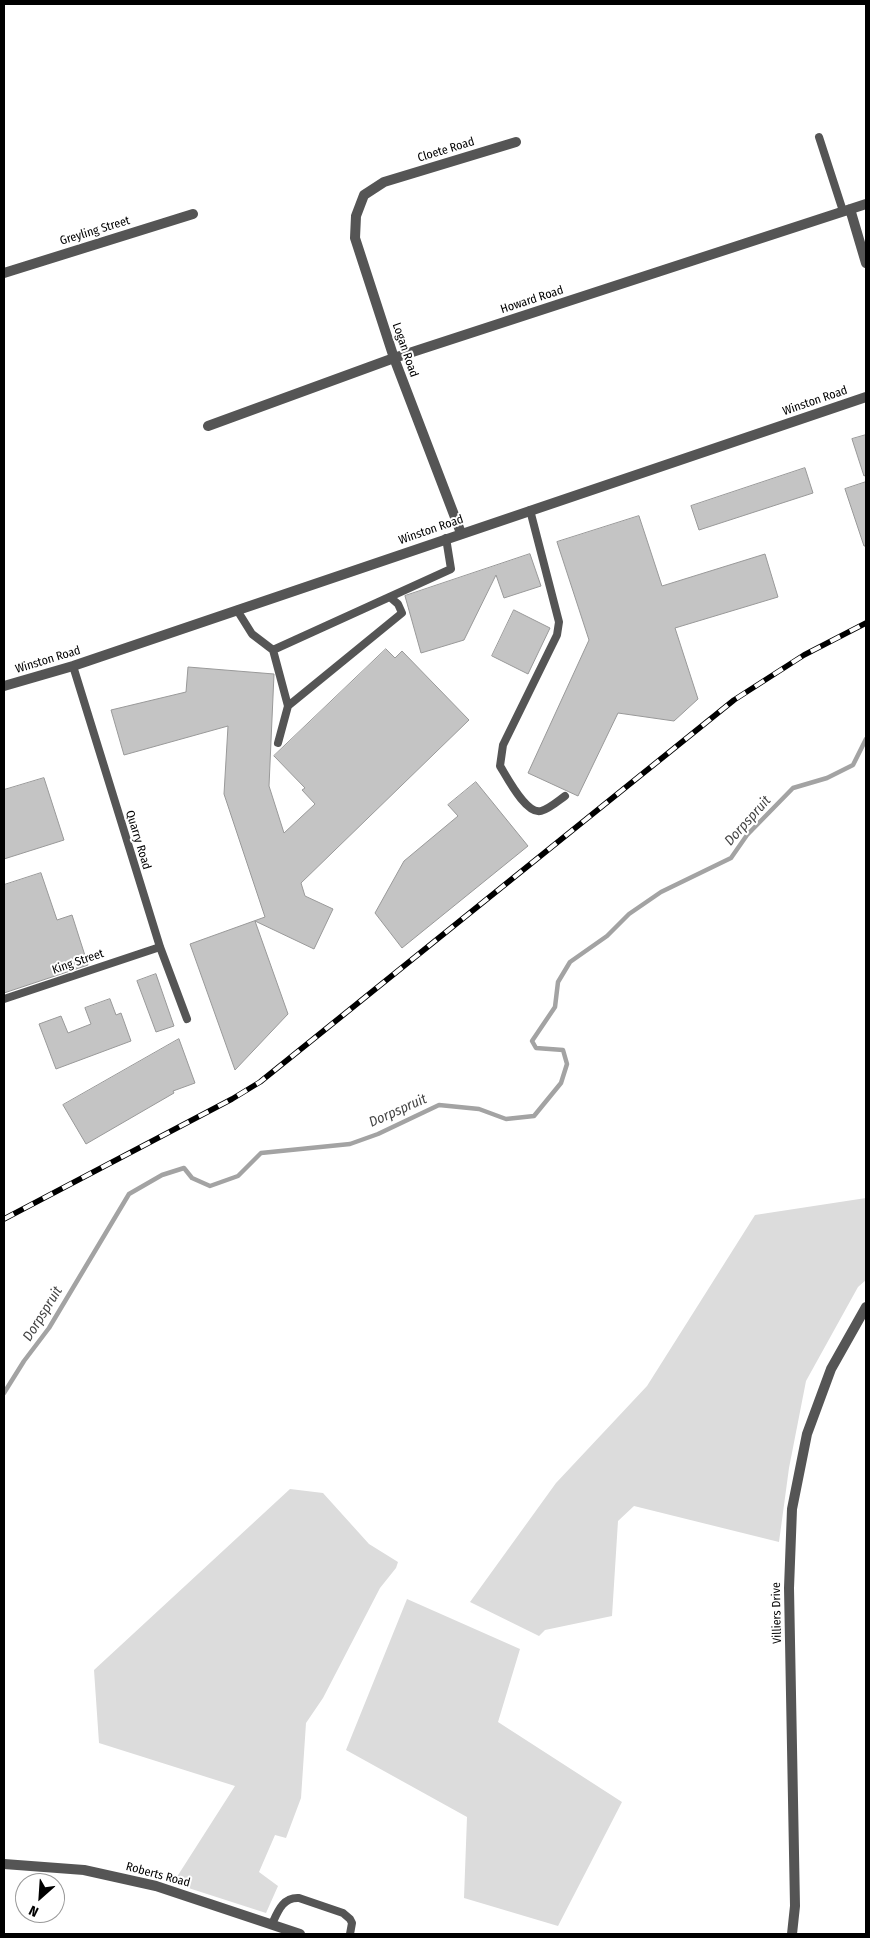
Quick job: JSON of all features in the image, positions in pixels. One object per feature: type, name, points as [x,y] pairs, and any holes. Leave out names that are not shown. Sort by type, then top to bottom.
[{"type":"street","name":"Cloete Road","points":[[384,182],[516,142]]},
{"type":"street","name":"Logan Road","points":[[384,182],[364,194],[356,216],[355,238],[394,358],[461,533]]},
{"type":"street","name":"Howard Road","points":[[208,426],[394,358],[866,204]]},
{"type":"street","points":[[847,210],[866,264]]},
{"type":"street","name":"Greyling Street","points":[[4,273],[193,214]]},
{"type":"street","name":"Winston Road","points":[[4,686],[73,666],[446,538],[866,398]]},
{"type":"street","name":"Villiers Drive","points":[[792,1934],[795,1906],[789,1588],[792,1509],[807,1434],[830,1369],[866,1307]]},
{"type":"street","name":"Roberts Road","points":[[4,1864],[84,1870],[156,1886],[300,1934]]},
{"type":"lane","points":[[820,137],[847,210]]},
{"type":"lane","points":[[530,510],[559,622],[557,635],[503,745],[500,766],[526,806],[534,811],[540,812],[565,796]]},
{"type":"lane","points":[[273,650],[391,598],[451,569],[446,538]]},
{"type":"lane","points":[[288,706],[402,612],[398,604],[391,598]]},
{"type":"lane","points":[[237,610],[252,634],[273,650],[288,706],[278,743]]},
{"type":"lane","name":"Quarry Road","points":[[73,666],[160,947],[187,1019]]},
{"type":"lane","name":"King Street","points":[[4,999],[160,947]]},
{"type":"lane","points":[[272,1924],[284,1903],[293,1898],[300,1898],[347,1916],[352,1923],[350,1934]]},
{"type":"shaded area","points":[[866,1198],[866,1280],[858,1287],[806,1381],[789,1468],[779,1542],[634,1506],[618,1521],[612,1616],[545,1630],[539,1636],[470,1602],[556,1483],[647,1386],[755,1215]]},
{"type":"shaded area","points":[[290,1489],[323,1493],[369,1544],[398,1562],[396,1568],[380,1588],[323,1698],[306,1723],[301,1798],[286,1838],[275,1835],[259,1872],[278,1886],[266,1913],[173,1883],[235,1786],[99,1743],[94,1670]]},
{"type":"shaded area","points":[[407,1599],[520,1649],[498,1722],[622,1802],[558,1926],[464,1898],[467,1817],[346,1750]]},
{"type":"building","points":[[866,435],[866,475],[864,476],[852,439]]},
{"type":"building","points":[[805,468],[813,493],[699,530],[691,506]]},
{"type":"building","points":[[866,482],[866,546],[864,546],[845,489]]},
{"type":"building","points":[[639,516],[662,586],[765,554],[778,597],[675,628],[698,699],[674,721],[618,713],[578,796],[528,773],[589,640],[557,542]]},
{"type":"building","points":[[530,554],[541,586],[504,598],[496,575],[464,640],[421,653],[405,596]]},
{"type":"building","points":[[514,610],[550,628],[528,674],[492,656]]},
{"type":"building","points":[[386,649],[395,658],[402,651],[469,720],[301,883],[305,896],[333,909],[314,949],[255,921],[288,1014],[235,1070],[190,944],[265,917],[224,794],[228,726],[124,755],[111,710],[186,692],[188,667],[274,674],[269,786],[284,833],[315,804],[302,790],[305,788],[274,756]]},
{"type":"building","points":[[44,778],[64,840],[4,859],[4,790]]},
{"type":"building","points":[[476,782],[528,846],[402,948],[375,913],[404,861],[458,816],[448,805]]},
{"type":"building","points":[[41,873],[57,920],[72,915],[88,965],[4,993],[4,885]]},
{"type":"building","points":[[156,974],[174,1026],[156,1032],[137,981]]},
{"type":"building","points":[[110,999],[116,1015],[121,1013],[131,1041],[56,1069],[39,1024],[61,1016],[68,1033],[91,1024],[85,1008]]},
{"type":"building","points":[[179,1039],[195,1083],[173,1091],[174,1093],[86,1144],[63,1105]]},
{"type":"waterway","name":"Dorpspruit","points":[[4,1393],[24,1361],[49,1328],[129,1194],[162,1175],[184,1168],[192,1178],[210,1186],[238,1176],[261,1153],[350,1144],[378,1134],[439,1105],[479,1109],[506,1119],[534,1116],[561,1083],[567,1064],[563,1050],[536,1048],[532,1041],[555,1007],[558,982],[570,962],[607,936],[629,914],[661,892],[731,858],[747,835],[793,788],[827,778],[853,765],[866,739]]},
{"type":"railway","points":[[4,1219],[232,1099],[260,1082],[734,700],[804,655],[866,623]]}]
